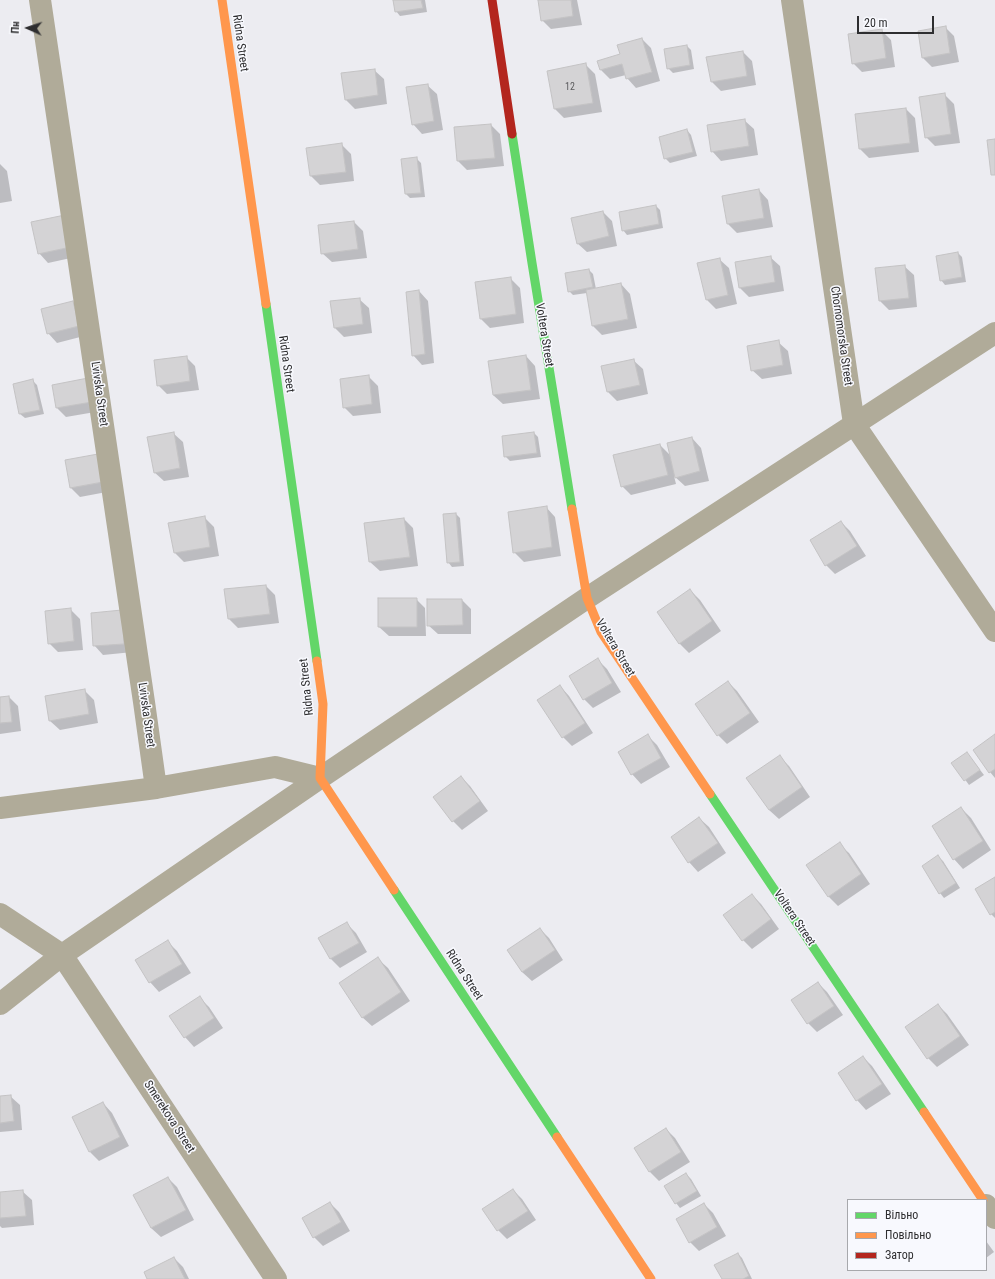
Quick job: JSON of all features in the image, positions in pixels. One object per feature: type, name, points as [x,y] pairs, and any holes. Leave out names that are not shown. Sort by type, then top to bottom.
[{"type":"street","name":"Lvivska Street","points":[[40,0],[156,788]]},
{"type":"street","name":"Ridna Street","points":[[222,0],[323,704],[320,778],[651,1279]]},
{"type":"street","name":"Voltera Street","points":[[492,0],[532,263],[587,598],[602,632],[982,1199]]},
{"type":"street","name":"Chornomorska Street","points":[[792,0],[854,424],[995,630]]},
{"type":"street","points":[[0,1004],[62,955],[320,778],[587,598],[995,332]]},
{"type":"street","points":[[0,808],[156,788],[275,767],[320,778]]},
{"type":"street","points":[[0,914],[62,955]]},
{"type":"street","name":"Smerekova Street","points":[[62,955],[276,1279]]},
{"type":"street","points":[[987,1206],[995,1218]]},
{"type":"building","points":[[393,0],[421,0],[423,8],[395,12]]},
{"type":"building","points":[[538,0],[571,0],[573,16],[541,21]]},
{"type":"building","points":[[946,26],[950,53],[922,58],[918,31]]},
{"type":"building","points":[[882,29],[886,58],[852,64],[848,34]]},
{"type":"building","points":[[642,38],[652,72],[626,79],[622,64],[600,70],[597,61],[620,54],[617,45]]},
{"type":"building","points":[[687,45],[690,65],[667,69],[664,49]]},
{"type":"building","points":[[743,51],[747,76],[711,82],[706,57]]},
{"type":"building","points":[[586,63],[593,103],[554,109],[547,71]]},
{"type":"building","points":[[375,69],[378,95],[345,100],[341,73]]},
{"type":"building","points":[[428,84],[434,121],[412,125],[406,87]]},
{"type":"building","points":[[945,93],[951,134],[925,138],[919,97]]},
{"type":"building","points":[[906,108],[910,143],[859,149],[855,114]]},
{"type":"building","points":[[745,119],[749,146],[711,152],[707,125]]},
{"type":"building","points":[[491,124],[495,158],[457,161],[454,127]]},
{"type":"building","points":[[687,129],[693,152],[664,159],[659,137]]},
{"type":"building","points":[[995,139],[995,175],[991,175],[987,140]]},
{"type":"building","points":[[342,143],[346,172],[310,176],[306,148]]},
{"type":"building","points":[[417,157],[421,193],[405,194],[401,159]]},
{"type":"building","points":[[759,189],[764,218],[727,224],[722,196]]},
{"type":"building","points":[[656,205],[659,224],[622,231],[619,212]]},
{"type":"building","points":[[603,211],[609,236],[577,244],[571,218]]},
{"type":"building","points":[[65,215],[71,247],[38,254],[31,222]]},
{"type":"building","points":[[354,221],[358,249],[321,254],[318,225]]},
{"type":"building","points":[[958,252],[962,277],[940,281],[936,256]]},
{"type":"building","points":[[771,256],[775,282],[739,288],[735,262]]},
{"type":"building","points":[[720,258],[728,295],[706,300],[697,263]]},
{"type":"building","points":[[905,265],[909,298],[879,301],[875,268]]},
{"type":"building","points":[[589,269],[593,287],[568,292],[565,273]]},
{"type":"building","points":[[511,277],[516,314],[480,319],[475,282]]},
{"type":"building","points":[[621,283],[628,319],[592,326],[586,290]]},
{"type":"building","points":[[419,290],[425,354],[412,356],[406,292]]},
{"type":"building","points":[[360,298],[363,324],[334,328],[330,301]]},
{"type":"building","points":[[73,301],[79,326],[47,334],[41,309]]},
{"type":"building","points":[[779,340],[783,365],[751,371],[747,346]]},
{"type":"building","points":[[526,355],[531,390],[493,395],[488,361]]},
{"type":"building","points":[[187,356],[190,381],[157,386],[154,360]]},
{"type":"building","points":[[634,359],[640,385],[607,392],[601,366]]},
{"type":"building","points":[[369,375],[372,404],[343,408],[340,379]]},
{"type":"building","points":[[88,378],[92,402],[56,408],[52,385]]},
{"type":"building","points":[[33,379],[40,410],[19,414],[13,384]]},
{"type":"building","points":[[174,432],[180,468],[154,473],[147,437]]},
{"type":"building","points":[[534,432],[537,453],[504,457],[502,436]]},
{"type":"building","points":[[692,437],[700,471],[675,478],[667,443]]},
{"type":"building","points":[[660,444],[668,475],[621,487],[613,455]]},
{"type":"building","points":[[98,454],[103,482],[70,488],[65,460]]},
{"type":"building","points":[[547,506],[552,547],[513,553],[508,512]]},
{"type":"building","points":[[456,513],[460,562],[447,563],[443,514]]},
{"type":"building","points":[[205,516],[210,547],[174,553],[168,523]]},
{"type":"building","points":[[404,518],[410,557],[369,562],[364,523]]},
{"type":"building","points":[[841,521],[857,546],[825,566],[810,540]]},
{"type":"building","points":[[266,585],[270,614],[228,619],[224,589]]},
{"type":"building","points":[[690,589],[712,621],[679,644],[657,612]]},
{"type":"building","points":[[378,598],[417,598],[417,627],[378,627]]},
{"type":"building","points":[[427,599],[462,599],[463,625],[427,626]]},
{"type":"building","points":[[71,608],[74,641],[48,644],[45,611]]},
{"type":"building","points":[[122,610],[124,644],[93,646],[91,613]]},
{"type":"building","points":[[598,658],[612,683],[583,700],[569,676]]},
{"type":"building","points":[[728,681],[750,713],[717,736],[695,704]]},
{"type":"building","points":[[560,685],[585,723],[562,738],[537,700]]},
{"type":"building","points":[[85,689],[89,714],[49,721],[45,696]]},
{"type":"building","points":[[9,696],[12,722],[0,723],[0,697]]},
{"type":"building","points":[[648,734],[661,758],[631,775],[618,752]]},
{"type":"building","points":[[995,734],[995,769],[989,773],[973,750]]},
{"type":"building","points":[[967,752],[980,770],[964,781],[951,763]]},
{"type":"building","points":[[780,755],[802,787],[769,810],[746,778]]},
{"type":"building","points":[[461,776],[480,801],[452,822],[433,797]]},
{"type":"building","points":[[961,807],[983,841],[953,860],[932,826]]},
{"type":"building","points":[[699,817],[718,843],[688,863],[671,837]]},
{"type":"building","points":[[840,842],[861,874],[828,897],[806,865]]},
{"type":"building","points":[[938,855],[956,883],[939,894],[922,866]]},
{"type":"building","points":[[995,877],[995,912],[990,915],[975,889]]},
{"type":"building","points":[[752,894],[771,919],[742,941],[723,915]]},
{"type":"building","points":[[347,922],[359,943],[330,959],[318,938]]},
{"type":"building","points":[[540,928],[555,950],[522,972],[507,950]]},
{"type":"building","points":[[168,940],[182,964],[149,983],[135,960]]},
{"type":"building","points":[[378,957],[401,992],[362,1018],[339,983]]},
{"type":"building","points":[[818,982],[834,1006],[807,1024],[791,1000]]},
{"type":"building","points":[[200,996],[214,1018],[184,1038],[169,1016]]},
{"type":"building","points":[[938,1004],[960,1036],[927,1059],[905,1027]]},
{"type":"building","points":[[863,1056],[882,1084],[856,1101],[838,1073]]},
{"type":"building","points":[[11,1095],[14,1121],[0,1123],[0,1096]]},
{"type":"building","points":[[103,1102],[120,1137],[89,1152],[72,1117]]},
{"type":"building","points":[[666,1128],[681,1152],[649,1172],[634,1148]]},
{"type":"building","points":[[686,1173],[697,1191],[675,1204],[664,1186]]},
{"type":"building","points":[[168,1177],[186,1210],[151,1228],[133,1195]]},
{"type":"building","points":[[513,1189],[528,1211],[497,1231],[482,1209]]},
{"type":"building","points":[[23,1190],[26,1216],[0,1218],[0,1192]]},
{"type":"building","points":[[330,1202],[341,1222],[313,1238],[302,1218]]},
{"type":"building","points":[[704,1203],[717,1227],[689,1243],[676,1219]]},
{"type":"building","points":[[738,1253],[749,1276],[743,1279],[722,1279],[714,1265]]},
{"type":"building","points":[[174,1257],[185,1279],[147,1279],[144,1272]]},
{"type":"traffic: fast","points":[[512,134],[572,509]]},
{"type":"traffic: fast","points":[[266,304],[317,661]]},
{"type":"traffic: fast","points":[[710,794],[924,1112]]},
{"type":"traffic: fast","points":[[394,890],[557,1137]]},
{"type":"traffic: slow","points":[[222,0],[266,304]]},
{"type":"traffic: slow","points":[[572,509],[587,598],[601,632],[710,794]]},
{"type":"traffic: slow","points":[[317,661],[323,704],[320,778],[394,890]]},
{"type":"traffic: slow","points":[[924,1112],[982,1199]]},
{"type":"traffic: slow","points":[[557,1137],[651,1279]]},
{"type":"traffic: jam","points":[[492,0],[512,134]]}]
